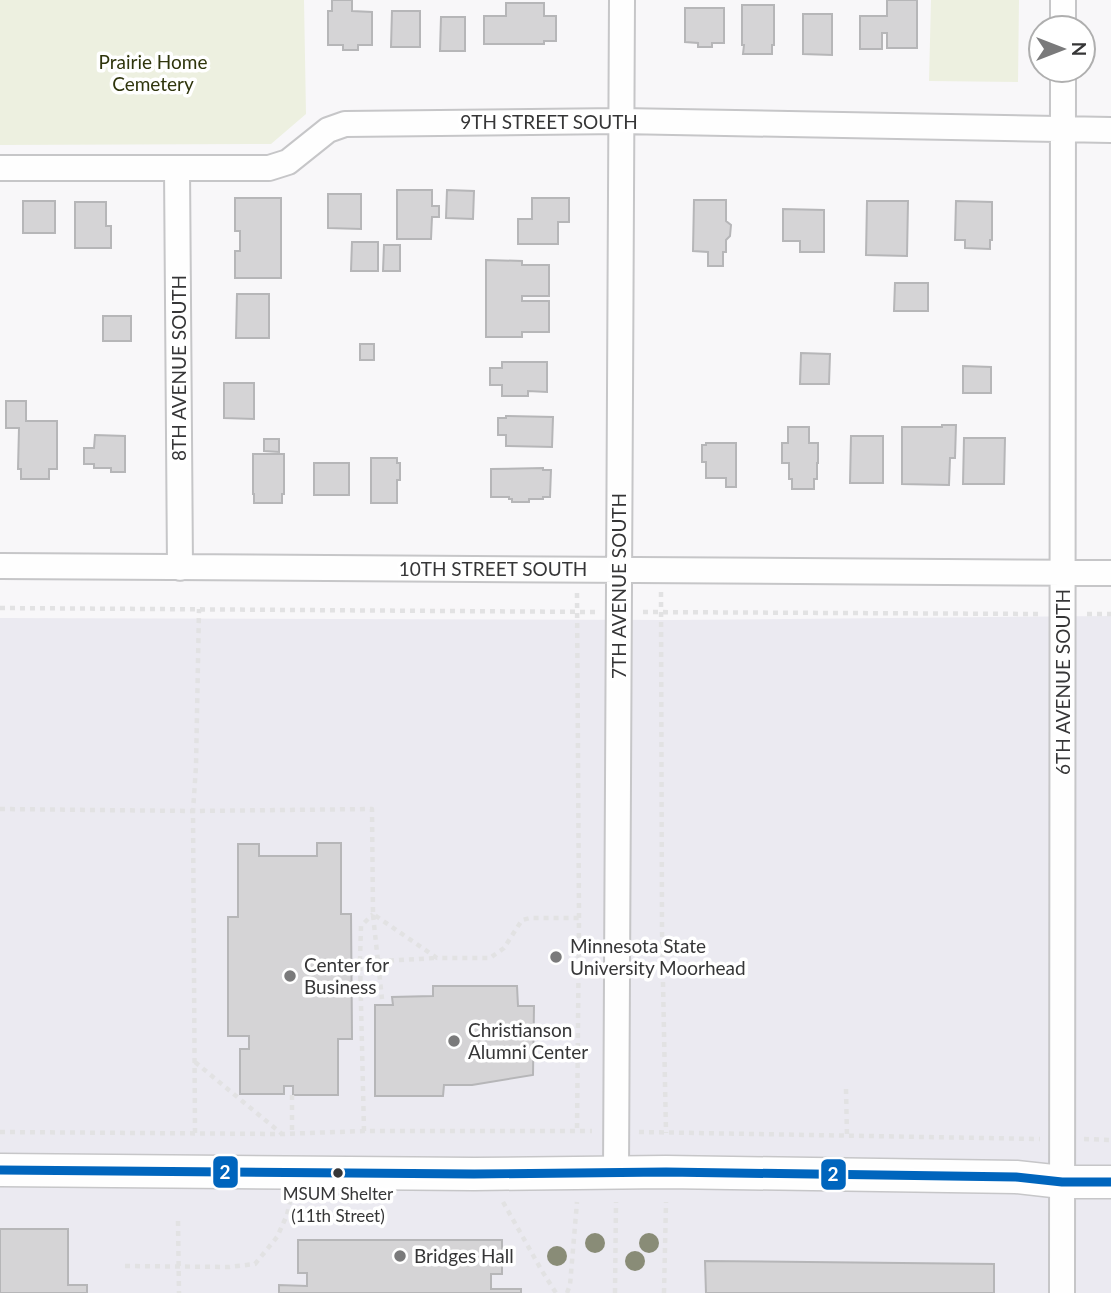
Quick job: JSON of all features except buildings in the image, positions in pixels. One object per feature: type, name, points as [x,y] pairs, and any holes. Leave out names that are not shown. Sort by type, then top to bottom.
[{"type":"street","name":"7TH AVENUE SOUTH","points":[[616,1187],[622,0]]},
{"type":"street","name":"6TH AVENUE SOUTH","points":[[1062,1293],[1063,84]]},
{"type":"street","name":"9TH STREET SOUTH","points":[[0,168],[269,168],[288,162],[328,130],[345,124],[621,121],[1111,130]]},
{"type":"street","name":"8TH AVENUE SOUTH","points":[[177,168],[180,568]]},
{"type":"street","name":"10TH STREET SOUTH","points":[[0,566],[1111,573]]},
{"type":"street","points":[[0,1170],[461,1174],[616,1187],[1016,1177],[1062,1182],[1111,1182]]},
{"type":"path","points":[[660,569],[666,1133]]},
{"type":"path","points":[[577,1130],[578,570]]},
{"type":"path","points":[[0,608],[1111,614]]},
{"type":"path","points":[[195,1133],[193,811],[200,609]]},
{"type":"path","points":[[0,809],[372,810],[373,915],[382,999]]},
{"type":"path","points":[[373,915],[437,958]]},
{"type":"path","points":[[363,1131],[361,926],[373,915]]},
{"type":"path","points":[[379,961],[491,958],[504,948],[522,920],[579,918]]},
{"type":"path","points":[[194,1061],[282,1134]]},
{"type":"path","points":[[846,1089],[846,1137]]},
{"type":"path","points":[[292,1095],[292,1133]]},
{"type":"path","points":[[0,1132],[282,1134],[577,1130],[1111,1140]]},
{"type":"path","points":[[615,1293],[616,1187]]},
{"type":"path","points":[[125,1266],[229,1267],[255,1264],[277,1237],[290,1201]]},
{"type":"path","points":[[503,1202],[556,1293]]},
{"type":"path","points":[[567,1293],[577,1202]]},
{"type":"path","points":[[664,1293],[666,1202]]},
{"type":"path","points":[[178,1221],[179,1293]]},
{"type":"shaded area","name":"Minnesota State University Moorhead","points":[[1111,616],[1111,1293],[0,1293],[0,618],[669,620]]},
{"type":"green space","name":"Prairie Home Cemetery","points":[[0,0],[304,0],[306,114],[271,144],[0,145]]},
{"type":"green space","points":[[931,0],[1019,0],[1018,82],[929,81]]},
{"type":"transit line","name":"2","points":[[0,1170],[474,1174],[666,1172],[1016,1177],[1062,1182],[1111,1182]]},
{"type":"place","name":"Minnesota State University Moorhead","points":[[556,957]]},
{"type":"place","name":"Center for Business","points":[[290,976]]},
{"type":"place","name":"Christianson Alumni Center","points":[[454,1041]]},
{"type":"place","name":"MSUM Shelter (11th Street)","points":[[338,1173]]},
{"type":"place","name":"Bridges Hall","points":[[400,1256]]}]
